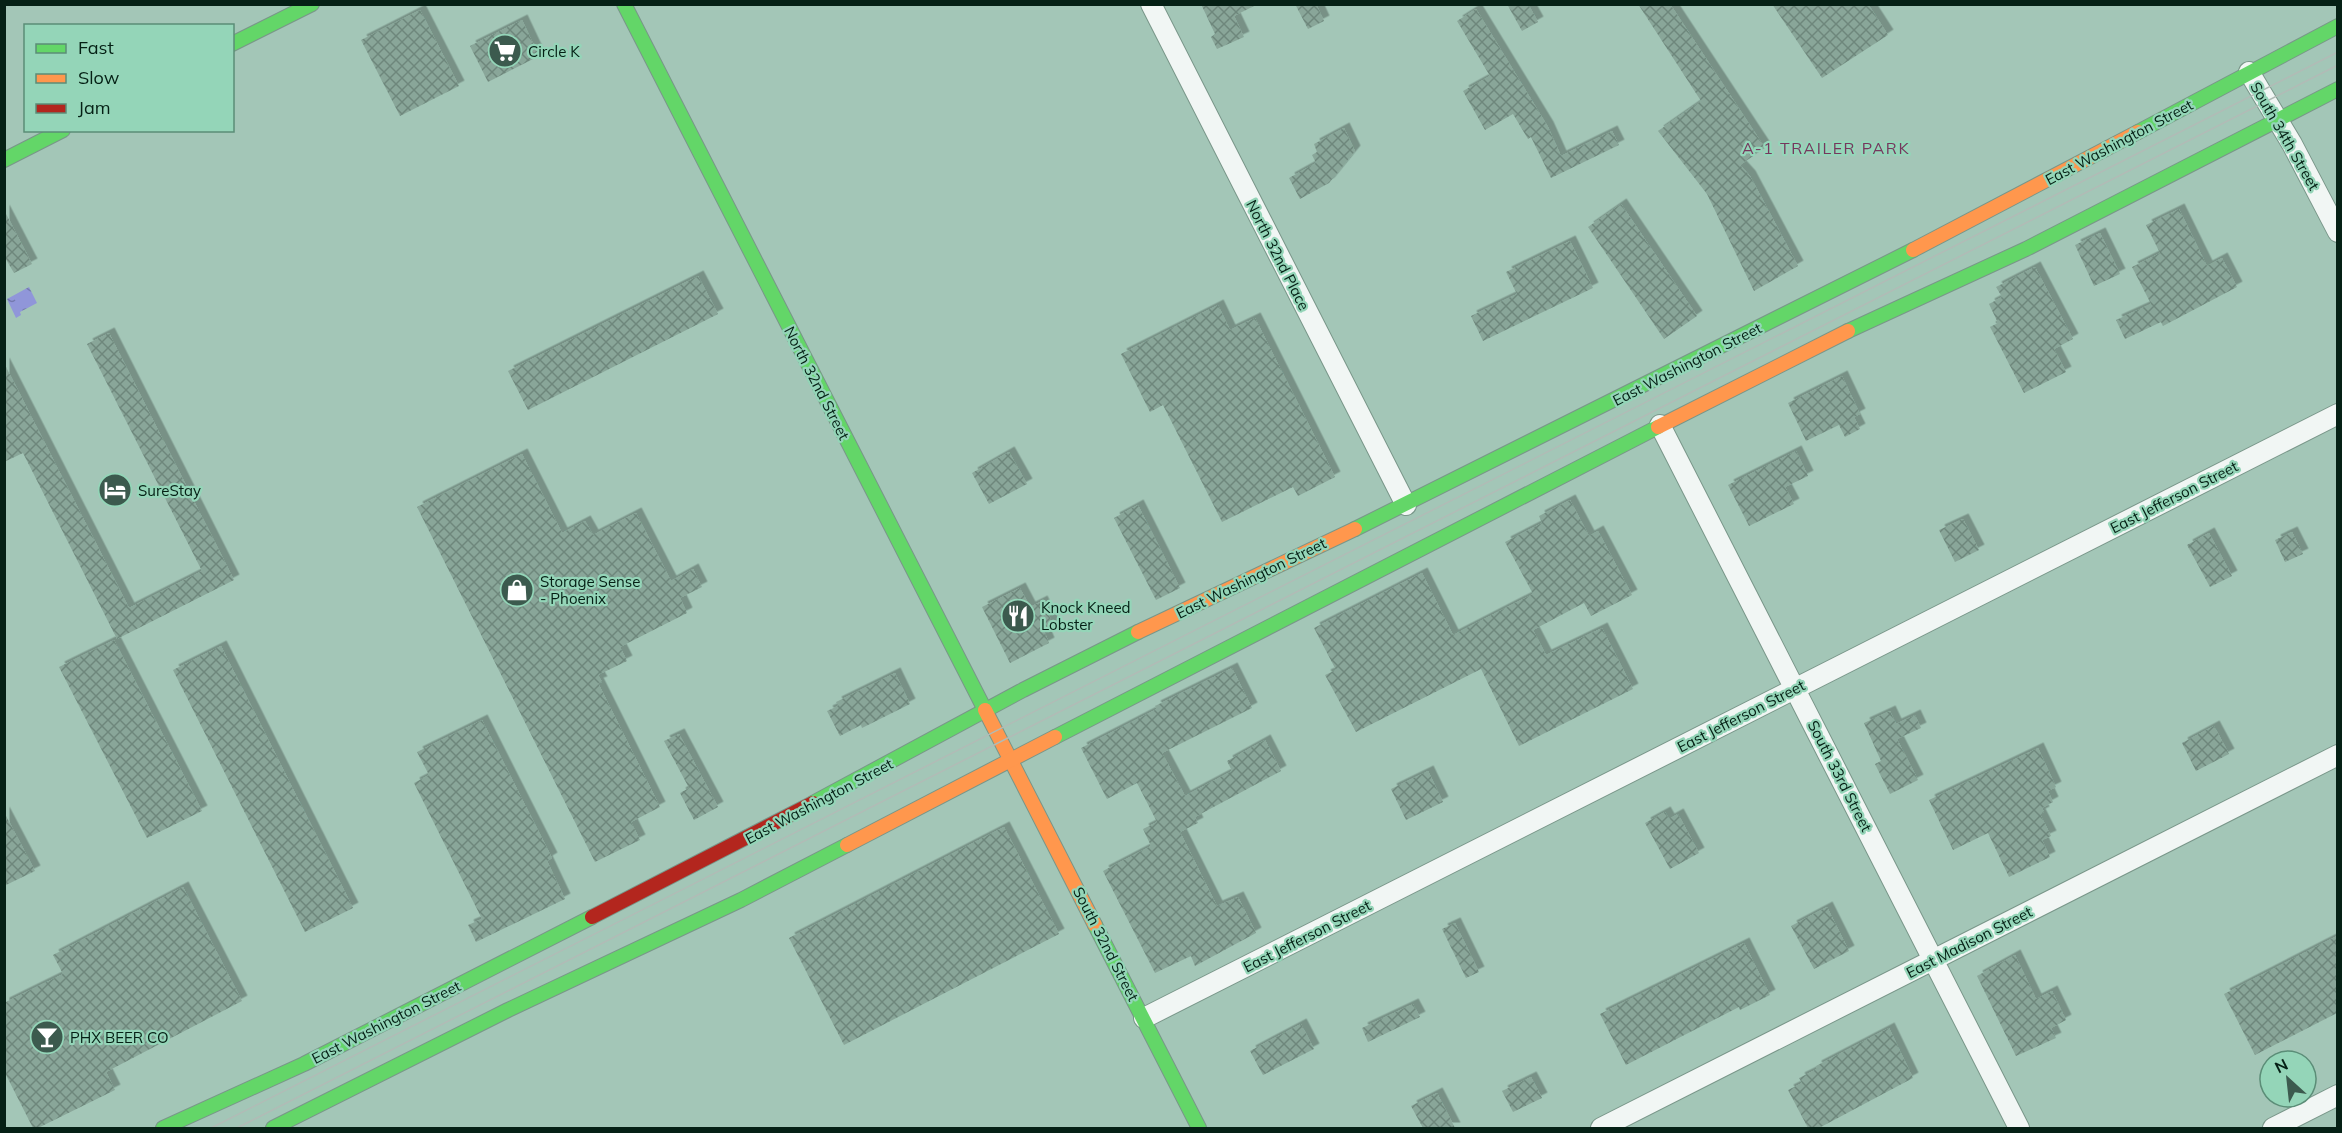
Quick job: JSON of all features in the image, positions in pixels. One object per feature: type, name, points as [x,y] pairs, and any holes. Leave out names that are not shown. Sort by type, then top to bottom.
[{"type":"main road","points":[[234,43],[312,4]]},
{"type":"main road","name":"North 32nd Street","points":[[624,4],[1012,760]]},
{"type":"main road","name":"East Washington Street","points":[[163,1128],[313,1059],[784,819],[986,711],[1210,596],[1406,505],[2011,200],[2337,27]]},
{"type":"main road","points":[[273,1128],[508,1010],[741,900],[1223,648],[1660,425],[1834,338],[2025,249],[2337,90]]},
{"type":"main road","points":[[4,160],[59,132]]},
{"type":"main road","name":"South 32nd Street","points":[[1012,760],[1200,1128]]},
{"type":"street","name":"North 32nd Place","points":[[1151,4],[1406,505]]},
{"type":"street","name":"South 34th Street","points":[[2249,72],[2337,232]]},
{"type":"street","name":"East Jefferson Street","points":[[1144,1018],[2337,414]]},
{"type":"street","name":"South 33rd Street","points":[[1660,425],[2019,1128]]},
{"type":"street","name":"East Madison Street","points":[[1601,1128],[2337,755]]},
{"type":"street","points":[[2273,1128],[2337,1095]]},
{"type":"water","points":[[29,287],[37,303],[20,312],[21,315],[16,318],[7,299]]},
{"type":"building","points":[[1201,4],[1258,4],[1234,16],[1244,37],[1217,49],[1211,37],[1215,34]]},
{"type":"building","points":[[1295,4],[1316,4],[1324,21],[1308,29]]},
{"type":"building","points":[[1507,4],[1528,4],[1538,22],[1522,31]]},
{"type":"building","points":[[1638,4],[1670,4],[1765,148],[1740,165],[1750,176],[1798,266],[1754,291],[1707,194],[1658,131],[1701,101]]},
{"type":"building","points":[[1772,4],[1868,4],[1888,35],[1822,78]]},
{"type":"building","points":[[1476,9],[1548,127],[1561,156],[1612,131],[1619,145],[1551,178],[1531,137],[1528,139],[1513,114],[1485,130],[1463,91],[1490,76],[1457,21]]},
{"type":"building","points":[[420,10],[459,86],[400,116],[361,40]]},
{"type":"building","name":"Circle K","points":[[522,20],[539,56],[488,82],[470,46]]},
{"type":"building","points":[[1344,128],[1355,151],[1329,183],[1300,199],[1289,178],[1316,163],[1312,155],[1317,152],[1314,144]]},
{"type":"building","points":[[1621,204],[1697,316],[1664,339],[1588,227]]},
{"type":"building","points":[[2179,209],[2207,266],[2222,258],[2237,287],[2163,326],[2161,322],[2125,339],[2116,320],[2151,304],[2132,267],[2160,253],[2146,225]]},
{"type":"building","points":[[4,210],[32,264],[14,273],[4,256]]},
{"type":"building","points":[[2100,233],[2120,274],[2094,286],[2075,245]]},
{"type":"building","points":[[1570,241],[1593,288],[1483,341],[1471,316],[1517,294],[1506,272]]},
{"type":"building","points":[[2035,267],[2073,339],[2054,349],[2066,372],[2024,393],[1990,327],[1998,323],[1989,304],[2002,297],[1996,287]]},
{"type":"building","points":[[698,276],[718,314],[528,410],[508,371]]},
{"type":"building","points":[[1218,305],[1230,330],[1255,318],[1335,477],[1298,496],[1293,487],[1222,522],[1163,405],[1150,412],[1121,354]]},
{"type":"building","points":[[109,333],[234,580],[117,639],[23,453],[4,462],[4,363],[129,608],[202,571],[87,344]]},
{"type":"building","points":[[1842,376],[1860,414],[1854,417],[1860,429],[1845,437],[1839,425],[1806,441],[1788,403]]},
{"type":"building","points":[[1796,451],[1808,476],[1785,487],[1794,504],[1749,526],[1728,485]]},
{"type":"building","points":[[1009,452],[1027,484],[989,504],[972,473]]},
{"type":"building","points":[[522,454],[562,533],[585,521],[593,535],[636,513],[671,581],[693,569],[702,587],[680,598],[687,613],[620,647],[627,661],[598,675],[602,682],[598,683],[660,807],[631,822],[640,840],[595,862],[417,507]]},
{"type":"building","points":[[1570,500],[1589,536],[1598,531],[1632,595],[1591,616],[1584,603],[1533,630],[1546,655],[1602,628],[1633,689],[1519,746],[1481,669],[1356,732],[1325,675],[1336,670],[1314,628],[1422,573],[1453,635],[1533,594],[1505,542],[1542,523],[1539,516]]},
{"type":"building","points":[[1138,505],[1180,588],[1156,600],[1114,518]]},
{"type":"building","points":[[1963,519],[1979,550],[1955,562],[1939,530]]},
{"type":"building","points":[[2292,532],[2303,554],[2285,562],[2275,540]]},
{"type":"building","points":[[2209,533],[2232,576],[2210,587],[2187,545]]},
{"type":"building","name":"Knock Kneed Lobster","points":[[1020,588],[1030,607],[1042,601],[1054,626],[1044,631],[1049,643],[1010,663],[982,607]]},
{"type":"building","points":[[114,640],[202,811],[147,838],[59,667]]},
{"type":"building","points":[[221,646],[353,908],[305,932],[173,670]]},
{"type":"building","points":[[1232,668],[1252,708],[1162,753],[1185,796],[1232,771],[1227,761],[1265,740],[1281,771],[1195,817],[1198,823],[1180,832],[1217,906],[1238,897],[1256,933],[1195,966],[1191,956],[1155,973],[1103,871],[1151,846],[1143,829],[1157,822],[1137,783],[1107,799],[1081,748],[1157,709],[1155,706]]},
{"type":"building","points":[[895,673],[910,704],[862,728],[861,725],[840,736],[827,711],[838,706],[836,702]]},
{"type":"building","points":[[1890,711],[1896,724],[1915,715],[1921,728],[1897,739],[1918,780],[1890,794],[1875,764],[1881,761],[1864,723]]},
{"type":"building","points":[[482,720],[552,858],[547,861],[565,899],[476,942],[468,925],[482,919],[414,783],[429,775],[417,752]]},
{"type":"building","points":[[2214,726],[2229,754],[2196,771],[2182,743]]},
{"type":"building","points":[[679,734],[718,807],[694,820],[680,793],[689,788],[664,741]]},
{"type":"building","points":[[2038,748],[2056,787],[2048,791],[2053,802],[2042,808],[2044,812],[2040,814],[2051,836],[2042,840],[2050,857],[2009,877],[1988,833],[1953,850],[1929,800]]},
{"type":"building","points":[[1428,771],[1443,802],[1406,820],[1391,789]]},
{"type":"building","points":[[4,812],[35,871],[4,886]]},
{"type":"building","points":[[1665,812],[1669,819],[1678,814],[1699,853],[1670,869],[1645,823]]},
{"type":"building","points":[[1004,827],[1059,934],[844,1045],[789,938]]},
{"type":"building","points":[[183,887],[242,1001],[106,1072],[115,1090],[38,1128],[33,1128],[4,1071],[4,1003],[63,974],[53,955]]},
{"type":"building","points":[[1827,907],[1849,951],[1814,969],[1791,926]]},
{"type":"building","points":[[1455,923],[1479,972],[1466,978],[1442,929]]},
{"type":"building","points":[[2337,936],[2337,1013],[2267,1049],[2258,1049],[2258,1053],[2255,1055],[2224,994]]},
{"type":"building","points":[[1744,943],[1770,995],[1740,1010],[1739,1007],[1626,1065],[1600,1014]]},
{"type":"building","points":[[2015,955],[2036,999],[2052,991],[2066,1020],[2051,1028],[2056,1038],[2016,1056],[1977,976]]},
{"type":"building","points":[[1413,1004],[1420,1017],[1368,1042],[1362,1028]]},
{"type":"building","points":[[1301,1024],[1314,1049],[1263,1075],[1250,1051]]},
{"type":"building","points":[[1889,1028],[1913,1078],[1819,1128],[1808,1128],[1788,1090],[1802,1083],[1799,1078],[1817,1069],[1816,1066]]},
{"type":"building","points":[[1531,1077],[1542,1098],[1513,1112],[1502,1091]]},
{"type":"building","points":[[1437,1093],[1455,1128],[1423,1128],[1411,1106]]},
{"type":"tram line","points":[[211,1128],[2338,52]]},
{"type":"tram line","points":[[237,1128],[2338,65]]},
{"type":"traffic: fast","points":[[234,43],[312,4]]},
{"type":"traffic: fast","points":[[624,4],[985,710]]},
{"type":"traffic: fast","points":[[2138,132],[2338,26]]},
{"type":"traffic: fast","points":[[1848,331],[2026,249],[2338,89]]},
{"type":"traffic: fast","points":[[4,160],[59,132]]},
{"type":"traffic: fast","points":[[1355,529],[1913,250]]},
{"type":"traffic: fast","points":[[1055,737],[1658,427]]},
{"type":"traffic: fast","points":[[813,803],[1023,690],[1138,632]]},
{"type":"traffic: fast","points":[[273,1128],[508,1010],[741,900],[847,845]]},
{"type":"traffic: fast","points":[[163,1128],[304,1064],[592,917]]},
{"type":"traffic: fast","points":[[1095,925],[1199,1128]]},
{"type":"traffic: slow","points":[[1913,250],[2138,132]]},
{"type":"traffic: slow","points":[[1658,427],[1848,331]]},
{"type":"traffic: slow","points":[[1138,632],[1355,529]]},
{"type":"traffic: slow","points":[[985,710],[1095,925]]},
{"type":"traffic: slow","points":[[847,845],[1055,737]]},
{"type":"traffic: jam","points":[[592,917],[813,803]]},
{"type":"place","name":"Circle K","points":[[505,51]]},
{"type":"place","name":"SureStay","points":[[115,490]]},
{"type":"place","name":"Storage Sense - Phoenix","points":[[517,590]]},
{"type":"place","name":"Knock Kneed Lobster","points":[[1018,616]]},
{"type":"place","name":"PHX BEER CO","points":[[47,1037]]},
{"type":"district","name":"A-1 TRAILER PARK","points":[[1826,148]]}]
